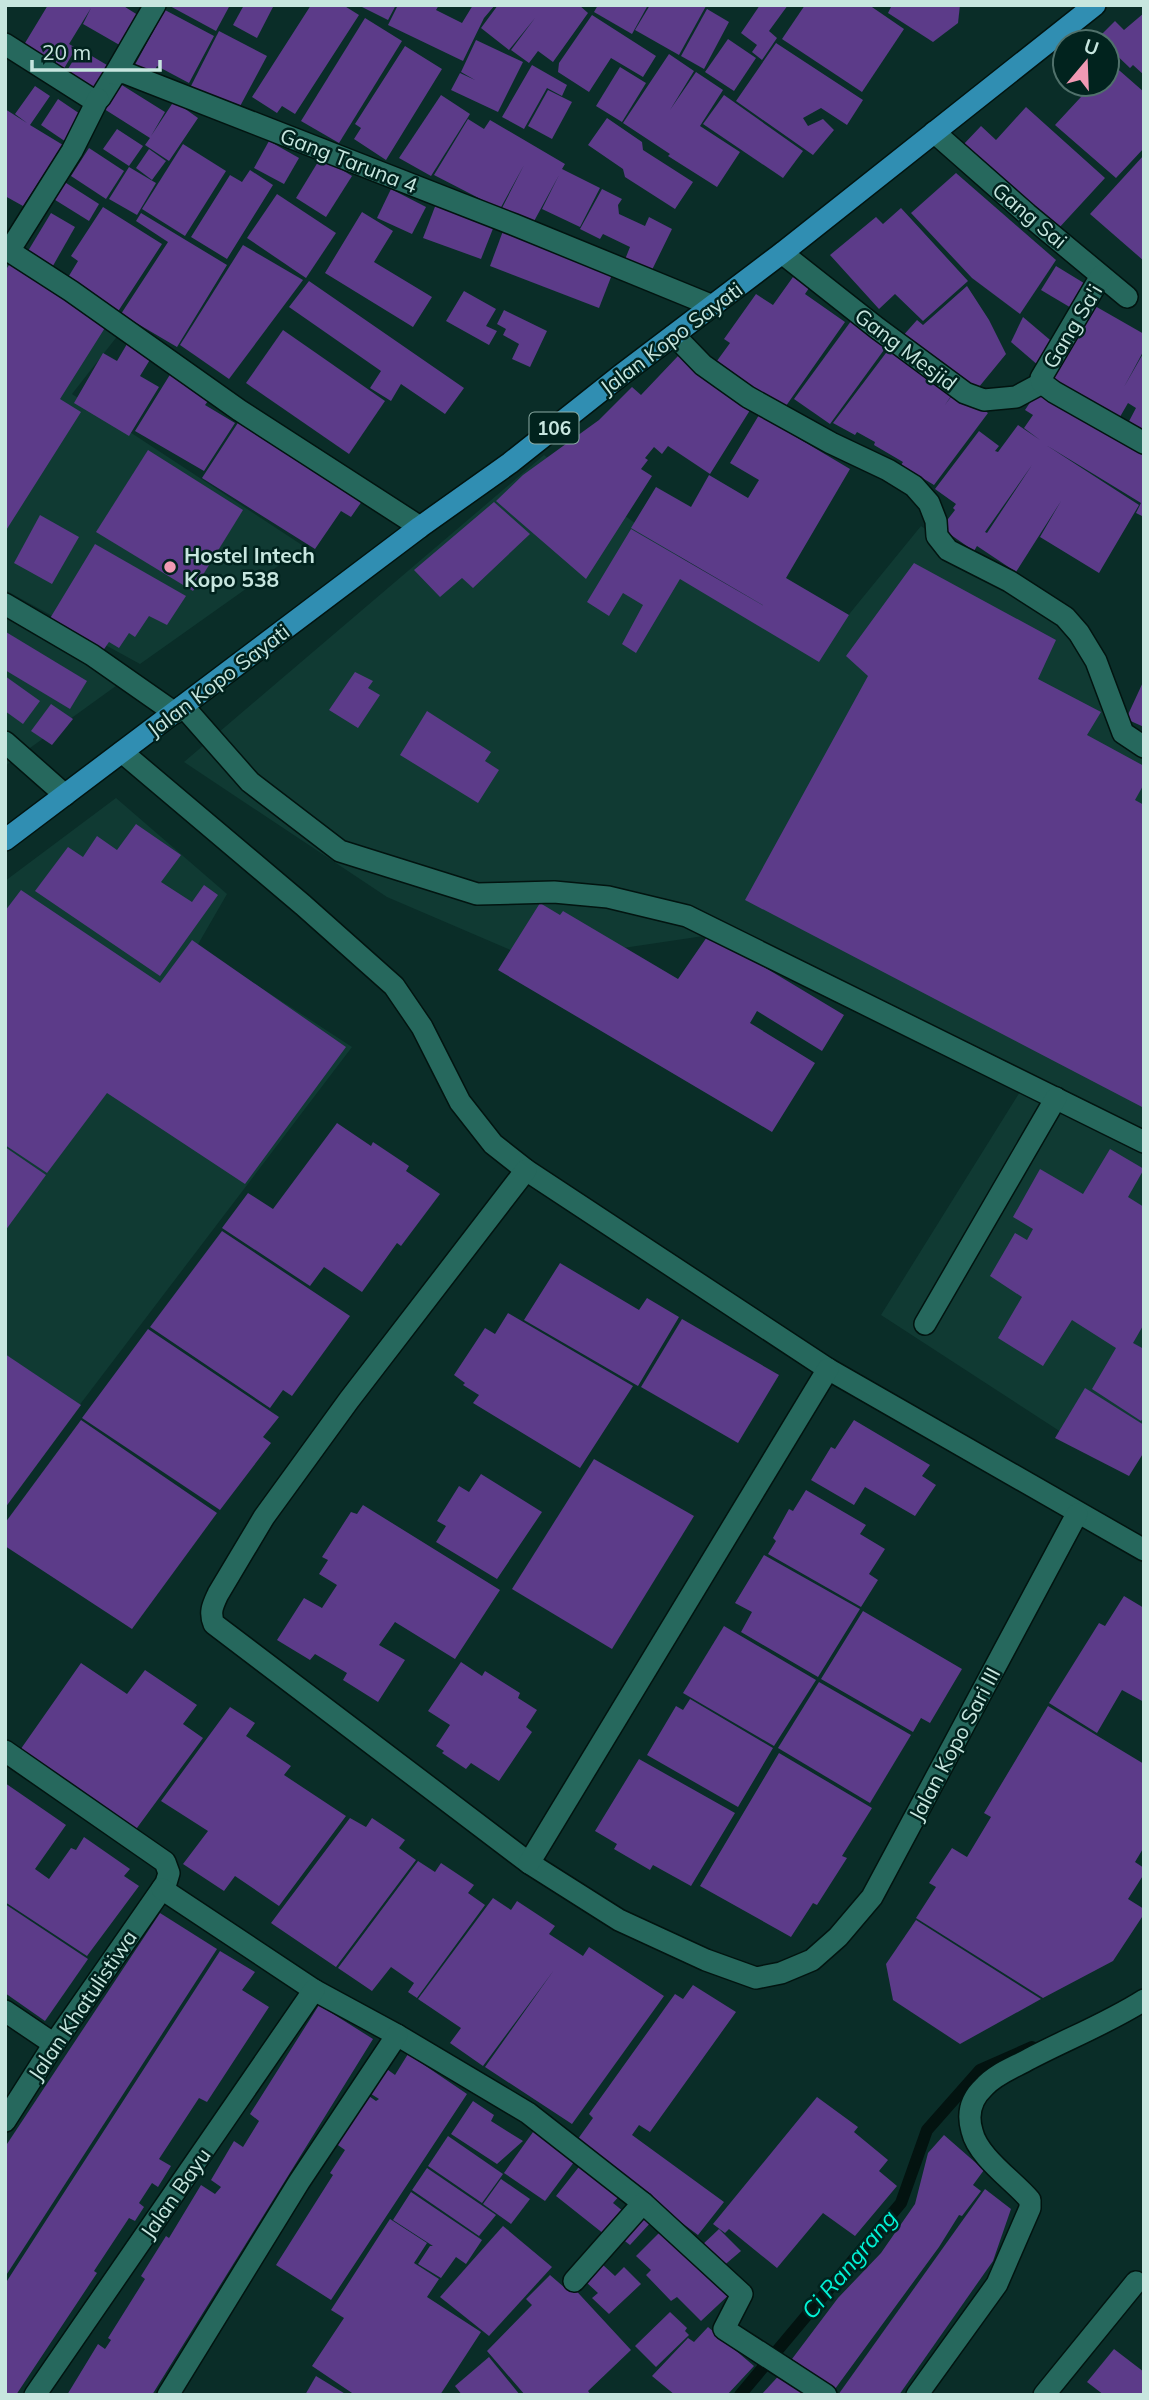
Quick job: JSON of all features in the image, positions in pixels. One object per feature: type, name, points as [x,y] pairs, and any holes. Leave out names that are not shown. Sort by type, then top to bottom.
[{"type":"main road","name":"Jalan Kopo Sayati","points":[[5,840],[420,527],[510,463],[782,253],[1095,5]]},
{"type":"street","points":[[155,5],[98,99],[72,151],[9,245],[239,410],[420,527]]},
{"type":"street","points":[[5,44],[93,100],[98,99]]},
{"type":"street","name":"Gang Taruna 4","points":[[115,74],[126,73],[385,173],[713,306]]},
{"type":"street","name":"Gang Sai","points":[[934,132],[1127,297]]},
{"type":"street","name":"Gang Mesjid","points":[[782,253],[965,393],[984,400],[1016,397],[1042,383]]},
{"type":"street","name":"Gang Sa'i","points":[[1101,276],[1041,378],[1042,383],[1144,443]]},
{"type":"street","points":[[674,335],[703,365],[748,397],[914,486],[929,503],[936,521],[937,536],[948,550],[1009,582],[1065,617],[1079,633],[1096,661],[1123,733],[1144,747]]},
{"type":"street","points":[[5,604],[179,709],[250,782],[340,851],[477,894],[554,892],[608,897],[687,916],[1144,1142]]},
{"type":"street","points":[[5,743],[65,795]]},
{"type":"street","points":[[122,752],[394,986],[422,1027],[460,1102],[493,1144],[526,1170],[828,1369],[1144,1550]]},
{"type":"street","points":[[925,1324],[1056,1098]]},
{"type":"street","name":"Jalan Kopo Sari III","points":[[526,1170],[349,1400],[264,1517],[218,1594],[211,1616],[214,1624],[529,1863],[619,1920],[706,1960],[756,1978],[781,1973],[812,1960],[838,1937],[872,1896],[1077,1514]]},
{"type":"street","points":[[529,1863],[828,1369]]},
{"type":"street","points":[[5,1751],[165,1862],[169,1873],[162,1889],[314,1990],[397,2035],[528,2113],[643,2203],[742,2294],[724,2329],[826,2395]]},
{"type":"street","name":"Jalan Khatulistiwa","points":[[8,2111],[162,1889]]},
{"type":"street","name":"Jalan Bayu","points":[[35,2395],[314,1990]]},
{"type":"street","points":[[917,2395],[997,2284],[1030,2208],[1030,2200],[995,2166],[977,2141],[972,2132],[971,2103],[984,2086],[1007,2071],[1144,2000]]},
{"type":"street","points":[[5,2011],[54,2044]]},
{"type":"street","points":[[168,2395],[299,2182],[397,2035]]},
{"type":"street","points":[[574,2281],[643,2203]]},
{"type":"street","points":[[1044,2395],[1136,2282]]},
{"type":"shaded area","points":[[10,260],[126,325],[72,394],[305,547],[140,664],[5,590],[5,267]]},
{"type":"shaded area","points":[[544,455],[712,581],[833,634],[921,526],[1091,638],[1136,741],[1144,746],[1144,1432],[1121,1471],[881,1315],[1023,1087],[717,934],[536,961],[387,897],[184,762]]},
{"type":"shaded area","points":[[5,615],[120,683],[5,766]]},
{"type":"shaded area","points":[[116,798],[227,894],[197,946],[352,1047],[5,1503],[5,881]]},
{"type":"building","points":[[48,5],[122,5],[141,17],[123,47],[83,24],[91,8],[69,44],[76,48],[62,72],[22,48]]},
{"type":"building","points":[[168,5],[230,5],[216,31]]},
{"type":"building","points":[[244,5],[274,5],[257,38],[233,25]]},
{"type":"building","points":[[311,5],[343,5],[359,15],[295,114],[282,106],[277,113],[252,97]]},
{"type":"building","points":[[358,5],[396,5],[388,20]]},
{"type":"building","points":[[398,5],[439,5],[436,10],[462,23],[473,5],[495,5],[484,18],[463,61],[388,25]]},
{"type":"building","points":[[498,5],[579,5],[588,13],[553,62],[538,51],[529,63],[511,50],[535,18],[509,50],[481,28]]},
{"type":"building","points":[[598,5],[648,5],[632,34],[594,12]]},
{"type":"building","points":[[650,5],[706,6],[679,55],[635,30]]},
{"type":"building","points":[[760,5],[788,5],[769,31],[777,38],[762,60],[752,52],[757,45],[741,33]]},
{"type":"building","points":[[805,5],[869,5],[904,29],[862,92],[782,39]]},
{"type":"building","points":[[892,5],[960,5],[958,23],[933,42],[888,13]]},
{"type":"building","points":[[707,9],[729,22],[704,69],[681,56]]},
{"type":"building","points":[[165,10],[214,36],[189,83],[157,66],[149,81],[131,72]]},
{"type":"building","points":[[1144,13],[1144,75],[1121,59],[1121,28],[1108,28],[1115,21],[1124,30]]},
{"type":"building","points":[[592,15],[656,56],[643,77],[611,58],[589,92],[558,72],[559,63]]},
{"type":"building","points":[[365,18],[402,41],[339,143],[301,121]]},
{"type":"building","points":[[219,31],[267,56],[238,110],[191,86]]},
{"type":"building","points":[[728,39],[756,58],[734,91],[705,72]]},
{"type":"building","points":[[476,40],[523,62],[498,112],[451,90],[460,73],[475,80],[461,72]]},
{"type":"building","points":[[776,43],[863,100],[847,125],[821,108],[803,118],[808,126],[823,119],[834,130],[813,155],[736,101]]},
{"type":"building","points":[[405,46],[442,69],[386,160],[354,139],[361,128],[355,124]]},
{"type":"building","points":[[80,49],[112,68],[96,93],[65,74]]},
{"type":"building","points":[[669,54],[694,71],[670,110],[696,72],[723,90],[700,126],[740,152],[717,187],[623,123]]},
{"type":"building","points":[[532,65],[567,85],[562,96],[547,88],[524,129],[502,117]]},
{"type":"building","points":[[620,67],[646,83],[622,122],[596,106]]},
{"type":"building","points":[[1121,72],[1144,92],[1144,148],[1116,178],[1055,125],[1080,98],[1121,98]]},
{"type":"building","points":[[117,82],[165,112],[151,136],[174,101],[198,118],[169,161],[145,145],[150,138],[101,107]]},
{"type":"building","points":[[35,86],[50,96],[30,125],[63,145],[23,206],[5,196],[5,109],[27,123],[15,114]]},
{"type":"building","points":[[548,90],[572,102],[552,139],[528,126]]},
{"type":"building","points":[[441,95],[470,114],[431,176],[399,158]]},
{"type":"building","points":[[724,95],[803,151],[783,178],[703,124]]},
{"type":"building","points":[[58,99],[86,118],[69,144],[41,125]]},
{"type":"building","points":[[1026,107],[1105,178],[1058,229],[963,145],[981,126],[996,140]]},
{"type":"building","points":[[607,118],[642,142],[643,150],[693,182],[675,209],[625,177],[623,169],[588,145]]},
{"type":"building","points":[[468,119],[484,129],[490,120],[565,164],[562,169],[600,188],[580,227],[542,209],[559,175],[532,225],[501,210],[524,165],[500,209],[434,175]]},
{"type":"building","points":[[117,129],[143,146],[129,166],[103,149]]},
{"type":"building","points":[[269,141],[299,158],[284,184],[254,168]]},
{"type":"building","points":[[183,144],[226,171],[185,236],[142,209]]},
{"type":"building","points":[[89,148],[124,171],[106,199],[71,176]]},
{"type":"building","points":[[149,149],[166,161],[152,180],[136,168]]},
{"type":"building","points":[[1144,155],[1144,261],[1090,214]]},
{"type":"building","points":[[321,157],[352,176],[326,217],[296,198]]},
{"type":"building","points":[[129,167],[156,183],[137,215],[109,199]]},
{"type":"building","points":[[250,170],[273,185],[227,259],[191,237],[230,175],[242,182]]},
{"type":"building","points":[[956,173],[1056,260],[1020,314],[972,278],[911,213]]},
{"type":"building","points":[[63,181],[99,204],[89,221],[52,198]]},
{"type":"building","points":[[391,189],[426,207],[412,234],[377,218]]},
{"type":"building","points":[[602,189],[622,199],[618,205],[619,214],[645,226],[649,217],[672,229],[651,272],[624,262],[630,247],[603,234],[600,239],[580,229]]},
{"type":"building","points":[[277,194],[336,233],[306,278],[247,238]]},
{"type":"building","points":[[436,204],[494,226],[481,259],[423,238]]},
{"type":"building","points":[[103,207],[162,244],[115,316],[64,284],[78,261],[71,256]]},
{"type":"building","points":[[901,208],[968,281],[923,321],[895,294],[879,309],[830,255],[876,217],[883,224]]},
{"type":"building","points":[[362,212],[393,231],[374,262],[432,297],[413,327],[325,273]]},
{"type":"building","points":[[51,213],[75,227],[50,271],[25,256]]},
{"type":"building","points":[[141,213],[227,265],[177,347],[121,314],[168,242],[136,221]]},
{"type":"building","points":[[503,231],[613,272],[599,308],[490,266]]},
{"type":"building","points":[[243,245],[303,280],[229,379],[180,345]]},
{"type":"building","points":[[11,262],[108,323],[60,399],[81,412],[5,532],[5,271]]},
{"type":"building","points":[[1056,266],[1092,288],[1078,312],[1041,290]]},
{"type":"building","points":[[793,277],[809,288],[805,294],[845,322],[781,413],[714,365],[730,343],[724,339],[756,294],[773,305]]},
{"type":"building","points":[[309,281],[464,388],[445,414],[401,384],[391,401],[370,388],[381,371],[289,307]]},
{"type":"building","points":[[967,286],[989,320],[1006,354],[974,393],[901,338],[917,320],[923,325]]},
{"type":"building","points":[[464,291],[496,309],[486,326],[497,331],[489,345],[446,321]]},
{"type":"building","points":[[1088,302],[1144,334],[1144,350],[1124,387],[1144,352],[1144,437],[1126,427],[1136,408],[1128,403],[1117,422],[1044,382]]},
{"type":"building","points":[[504,310],[547,331],[530,367],[512,359],[519,344],[503,335],[506,329],[497,324]]},
{"type":"building","points":[[854,317],[889,343],[830,424],[794,399]]},
{"type":"building","points":[[1023,317],[1056,345],[1039,366],[1011,342]]},
{"type":"building","points":[[283,330],[385,401],[349,454],[246,383]]},
{"type":"building","points":[[127,344],[151,358],[140,376],[159,387],[129,436],[74,403],[103,353],[117,361]]},
{"type":"building","points":[[892,345],[955,390],[945,405],[956,390],[988,413],[934,485],[901,465],[903,462],[874,445],[875,442],[833,423]]},
{"type":"building","points":[[678,356],[752,407],[710,474],[668,446],[662,454],[654,447],[645,458],[648,460],[641,469],[652,476],[586,579],[496,501],[523,475],[599,420],[632,387],[641,395]]},
{"type":"building","points":[[171,373],[211,397],[205,405],[235,423],[204,471],[135,431]]},
{"type":"building","points":[[1039,389],[1144,448],[1144,517],[1136,513],[1141,503],[1046,445],[1139,505],[1099,573],[1040,537],[1061,501],[1016,572],[977,546],[974,551],[941,528],[955,510],[953,508],[956,504],[935,489],[979,431],[999,446],[995,451],[998,452],[1018,425],[1040,440],[1024,428],[1033,415],[1025,410]],"holes":[[[1032,465],[987,533],[985,532]]]},
{"type":"building","points":[[243,415],[367,494],[351,517],[341,511],[315,549],[202,478]]},
{"type":"building","points":[[759,415],[850,469],[786,578],[849,615],[819,662],[680,579],[636,653],[622,644],[643,605],[623,593],[609,616],[587,602],[631,529],[778,614],[631,528],[656,487],[691,507],[709,475],[748,498],[759,480],[730,463]]},
{"type":"building","points":[[148,450],[243,510],[193,591],[96,532]]},
{"type":"building","points":[[494,502],[530,534],[473,588],[462,578],[440,597],[414,570]]},
{"type":"building","points":[[40,515],[79,537],[52,584],[14,563]]},
{"type":"building","points":[[95,544],[186,596],[167,625],[149,616],[135,637],[129,633],[119,648],[109,642],[102,652],[49,620]]},
{"type":"building","points":[[914,563],[1056,640],[1038,679],[1101,712],[1087,735],[1144,766],[1144,784],[1135,800],[1144,805],[1144,1108],[745,900],[868,676],[846,656]]},
{"type":"building","points":[[6,632],[87,681],[70,709],[5,670]]},
{"type":"building","points":[[355,672],[373,681],[368,688],[380,695],[358,728],[329,710]]},
{"type":"building","points":[[5,676],[40,701],[23,724],[5,711]]},
{"type":"building","points":[[1144,680],[1144,727],[1126,719]]},
{"type":"building","points":[[51,704],[73,719],[52,745],[31,731]]},
{"type":"building","points":[[427,711],[491,752],[485,761],[499,770],[478,803],[400,755]]},
{"type":"building","points":[[136,824],[181,855],[161,882],[192,902],[204,885],[218,895],[160,976],[35,891],[68,847],[83,857],[97,836],[117,850]]},
{"type":"building","points":[[21,890],[160,983],[192,940],[346,1047],[245,1184],[107,1093],[47,1173],[5,1145],[5,911]]},
{"type":"building","points":[[540,903],[560,915],[563,911],[678,979],[709,934],[844,1015],[822,1051],[757,1011],[750,1023],[815,1063],[772,1132],[498,970]]},
{"type":"building","points":[[337,1123],[371,1146],[373,1142],[409,1166],[406,1171],[440,1194],[401,1246],[397,1243],[362,1292],[324,1267],[310,1286],[222,1228],[248,1193],[273,1209]]},
{"type":"building","points":[[5,1147],[46,1175],[5,1231]]},
{"type":"building","points":[[1110,1149],[1144,1169],[1128,1197],[1144,1207],[1144,1324],[1133,1343],[1144,1349],[1144,1417],[1141,1421],[1092,1389],[1116,1348],[1072,1320],[1043,1366],[998,1338],[1022,1297],[990,1276],[1015,1233],[1027,1240],[1033,1229],[1013,1217],[1040,1169],[1083,1194]]},
{"type":"building","points":[[222,1231],[350,1316],[292,1396],[283,1390],[270,1408],[150,1327]]},
{"type":"building","points":[[560,1263],[639,1310],[647,1298],[679,1317],[638,1386],[524,1320]]},
{"type":"building","points":[[508,1313],[633,1386],[580,1468],[473,1403],[479,1395],[463,1385],[465,1383],[454,1375],[485,1328],[495,1334]]},
{"type":"building","points":[[682,1319],[779,1375],[738,1443],[641,1387]]},
{"type":"building","points":[[148,1329],[279,1417],[263,1437],[271,1443],[220,1510],[82,1418]]},
{"type":"building","points":[[5,1354],[81,1405],[5,1508]]},
{"type":"building","points":[[1085,1388],[1144,1425],[1144,1452],[1129,1476],[1055,1438]]},
{"type":"building","points":[[81,1420],[217,1513],[132,1629],[5,1546],[5,1523]]},
{"type":"building","points":[[854,1420],[930,1465],[922,1476],[936,1485],[915,1516],[865,1487],[854,1505],[811,1480],[831,1447],[835,1449]]},
{"type":"building","points":[[594,1459],[694,1516],[612,1649],[512,1589]]},
{"type":"building","points":[[481,1474],[542,1512],[497,1579],[436,1542],[446,1526],[437,1521],[459,1486],[469,1492]]},
{"type":"building","points":[[806,1490],[866,1525],[860,1534],[885,1549],[869,1574],[878,1580],[861,1607],[768,1554],[776,1541],[773,1538],[789,1509],[793,1511]]},
{"type":"building","points":[[363,1505],[500,1590],[455,1659],[395,1622],[379,1645],[405,1660],[378,1702],[343,1680],[347,1673],[315,1654],[310,1660],[277,1640],[304,1598],[322,1608],[337,1585],[319,1574],[328,1560],[322,1557],[351,1512],[357,1514]]},
{"type":"building","points":[[764,1555],[860,1609],[818,1677],[741,1632],[752,1612],[735,1603]]},
{"type":"building","points":[[1124,1596],[1144,1608],[1144,1702],[1122,1690],[1097,1733],[1049,1703],[1099,1623],[1105,1626]]},
{"type":"building","points":[[863,1611],[962,1669],[930,1723],[921,1718],[913,1732],[821,1679]]},
{"type":"building","points":[[724,1626],[816,1680],[774,1746],[683,1693]]},
{"type":"building","points":[[461,1662],[482,1676],[485,1671],[520,1693],[518,1698],[537,1710],[526,1727],[532,1732],[499,1781],[471,1763],[466,1769],[436,1746],[450,1725],[428,1711]]},
{"type":"building","points":[[81,1663],[127,1694],[145,1670],[197,1705],[183,1724],[203,1738],[134,1832],[18,1753]]},
{"type":"building","points":[[819,1682],[911,1735],[870,1803],[778,1748]]},
{"type":"building","points":[[690,1699],[773,1748],[738,1807],[647,1755],[676,1706],[683,1710]]},
{"type":"building","points":[[1048,1706],[1144,1764],[1144,1847],[1135,1862],[1144,1868],[1144,1874],[1128,1899],[1144,1909],[1144,1914],[1113,1961],[1043,1998],[916,1918],[936,1887],[929,1883],[952,1848],[967,1857],[991,1817],[984,1813]]},
{"type":"building","points":[[230,1707],[255,1723],[246,1736],[291,1766],[284,1775],[346,1816],[279,1906],[235,1876],[224,1891],[183,1864],[208,1831],[161,1801]]},
{"type":"building","points":[[779,1753],[872,1808],[842,1856],[847,1858],[817,1905],[813,1903],[791,1937],[700,1886]]},
{"type":"building","points":[[639,1759],[735,1813],[691,1886],[653,1865],[650,1870],[614,1849],[617,1844],[595,1831]]},
{"type":"building","points":[[5,1783],[66,1825],[35,1869],[49,1879],[71,1848],[76,1850],[84,1837],[130,1869],[124,1876],[139,1886],[87,1956],[5,1902]]},
{"type":"building","points":[[350,1818],[366,1827],[372,1818],[405,1840],[399,1848],[416,1860],[336,1967],[271,1923]]},
{"type":"building","points":[[418,1861],[435,1872],[441,1863],[474,1885],[468,1893],[485,1905],[417,1998],[408,1992],[414,1983],[391,1967],[372,1991],[338,1968]]},
{"type":"building","points":[[493,1898],[511,1910],[517,1901],[555,1926],[549,1934],[583,1956],[589,1947],[664,1996],[572,2124],[485,2067],[554,1970],[483,2066],[450,2043],[461,2028],[418,1999]]},
{"type":"building","points":[[5,1904],[88,1959],[45,2021],[5,1993]]},
{"type":"building","points":[[160,1913],[217,1949],[5,2277],[5,2147]]},
{"type":"building","points":[[916,1920],[1041,1999],[960,2044],[893,2000],[886,1964]]},
{"type":"building","points":[[220,1951],[255,1972],[242,1990],[269,2007],[207,2102],[199,2098],[159,2159],[171,2166],[158,2187],[152,2183],[139,2203],[144,2207],[135,2221],[129,2218],[94,2271],[97,2273],[16,2395],[5,2395],[5,2284]]},
{"type":"building","points":[[693,1985],[736,2012],[650,2132],[639,2125],[632,2135],[724,2202],[698,2235],[575,2143],[593,2118],[589,2114],[675,1994],[683,1999]]},
{"type":"building","points":[[319,2005],[373,2039],[152,2395],[67,2395],[98,2344],[105,2349],[111,2340],[108,2338],[145,2279],[141,2276],[166,2236],[169,2238],[201,2185],[215,2194],[221,2187],[211,2180],[234,2141],[243,2147],[259,2121],[250,2114]]},
{"type":"building","points":[[408,2054],[467,2094],[331,2300],[276,2265],[333,2175],[330,2173],[345,2150],[335,2143],[366,2094],[376,2101],[379,2099],[368,2092],[384,2067],[395,2075]]},
{"type":"building","points":[[817,2097],[858,2127],[854,2132],[888,2160],[879,2171],[897,2186],[855,2236],[823,2213],[777,2268],[729,2229],[725,2233],[713,2224]]},
{"type":"building","points":[[473,2101],[494,2115],[491,2121],[523,2141],[497,2164],[451,2134]]},
{"type":"building","points":[[538,2125],[577,2158],[545,2201],[504,2173]]},
{"type":"building","points":[[944,2135],[984,2170],[973,2185],[981,2191],[962,2216],[959,2215],[939,2247],[835,2389],[792,2359],[838,2298],[881,2253],[915,2204],[928,2153]]},
{"type":"building","points":[[448,2136],[503,2174],[482,2203],[428,2166]]},
{"type":"building","points":[[582,2163],[622,2193],[613,2203],[629,2216],[609,2238],[556,2196]]},
{"type":"building","points":[[427,2168],[496,2215],[479,2236],[412,2190]]},
{"type":"building","points":[[501,2179],[530,2199],[511,2224],[483,2204]]},
{"type":"building","points":[[985,2189],[1011,2209],[993,2261],[899,2395],[838,2395]]},
{"type":"building","points":[[411,2192],[482,2240],[466,2264],[456,2257],[441,2278],[418,2264],[430,2246],[433,2246],[393,2220]]},
{"type":"building","points":[[639,2211],[652,2221],[630,2245],[617,2235]]},
{"type":"building","points":[[390,2219],[427,2243],[414,2263],[439,2279],[427,2297],[481,2332],[440,2395],[355,2395],[312,2366],[344,2318],[331,2310]]},
{"type":"building","points":[[503,2226],[552,2267],[489,2336],[440,2297]]},
{"type":"building","points":[[666,2226],[733,2291],[701,2321],[677,2297],[671,2301],[646,2275],[651,2270],[636,2256]]},
{"type":"building","points":[[719,2229],[741,2251],[721,2268],[700,2247]]},
{"type":"building","points":[[603,2265],[615,2276],[624,2267],[641,2284],[609,2314],[592,2298],[598,2293],[586,2282]]},
{"type":"building","points":[[550,2275],[565,2288],[569,2283],[631,2350],[588,2391],[591,2395],[525,2395],[487,2351],[532,2305],[526,2299]]},
{"type":"building","points":[[670,2312],[687,2328],[685,2331],[689,2335],[656,2367],[635,2346]]},
{"type":"building","points":[[708,2327],[754,2366],[727,2395],[675,2395],[652,2376],[688,2338],[694,2342]]},
{"type":"building","points":[[1114,2349],[1144,2372],[1144,2395],[1104,2395],[1087,2382]]},
{"type":"building","points":[[489,2357],[520,2395],[462,2395],[455,2386]]},
{"type":"building","points":[[783,2371],[813,2395],[761,2395]]},
{"type":"building","points":[[316,2376],[347,2395],[305,2395]]},
{"type":"waterway","name":"Ci Rangrang","points":[[740,2395],[901,2203],[927,2130],[980,2070],[1032,2047]]},
{"type":"place","name":"Hostel Intech Kopo 538","points":[[170,567]]}]
